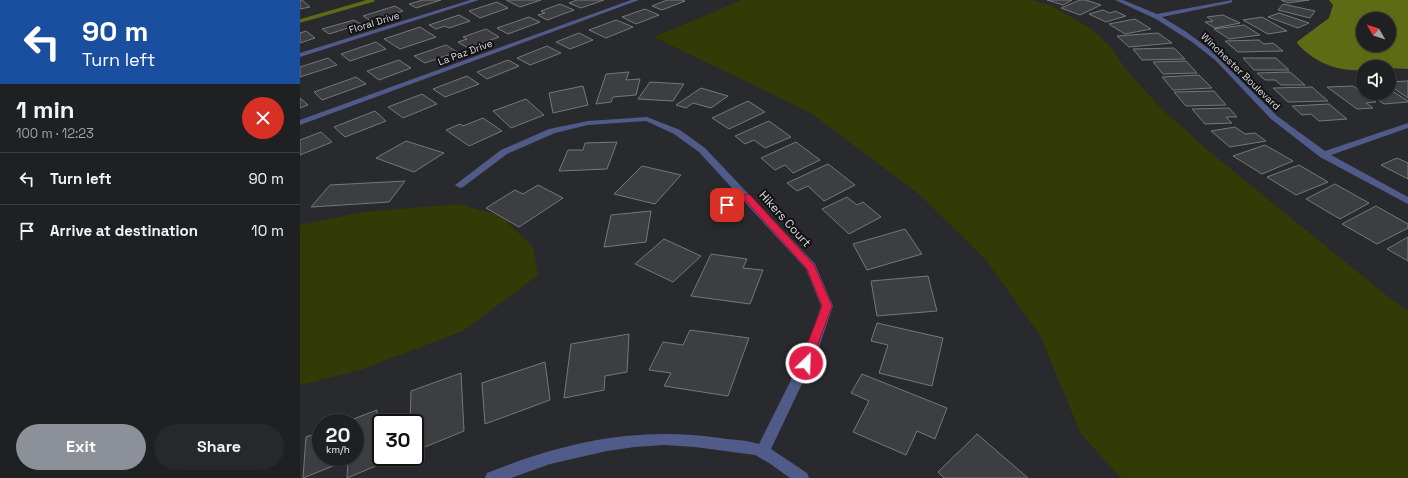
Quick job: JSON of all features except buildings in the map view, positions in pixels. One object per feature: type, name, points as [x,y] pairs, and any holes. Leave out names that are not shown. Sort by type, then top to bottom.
[{"type":"street","name":"Floral Drive","points":[[300,55],[476,0]]},
{"type":"street","name":"La Paz Drive","points":[[300,123],[636,0]]},
{"type":"street","name":"Winchester Boulevard","points":[[1118,0],[1158,16],[1192,37],[1217,59],[1262,108],[1323,155],[1408,201]]},
{"type":"street","points":[[1158,16],[1230,0]]},
{"type":"street","name":"Hikers Court","points":[[460,185],[504,152],[552,131],[588,123],[647,119],[677,132],[702,150],[811,267],[827,306],[812,350],[763,451]]},
{"type":"street","points":[[1323,155],[1408,125]]},
{"type":"street","points":[[717,210],[747,197]]},
{"type":"street","points":[[492,478],[543,459],[580,448],[636,439],[696,439],[763,451],[802,478]]},
{"type":"shaded area","points":[[742,0],[1032,0],[1050,5],[1092,29],[1111,48],[1128,72],[1163,110],[1211,153],[1387,296],[1408,311],[1408,478],[1121,478],[1081,434],[1040,335],[985,259],[920,195],[811,113],[654,37]]},
{"type":"shaded area","points":[[1329,0],[1408,0],[1408,69],[1396,68],[1396,60],[1356,60],[1356,70],[1344,69],[1327,64],[1311,56],[1297,43],[1329,18],[1333,5]]},
{"type":"shaded area","points":[[458,204],[501,216],[533,247],[538,275],[463,331],[360,370],[300,385],[300,225],[363,212]]},
{"type":"waterway","points":[[300,21],[373,0]]},
{"type":"route","points":[[727,205],[747,197],[811,267],[827,306],[806,363]]}]
